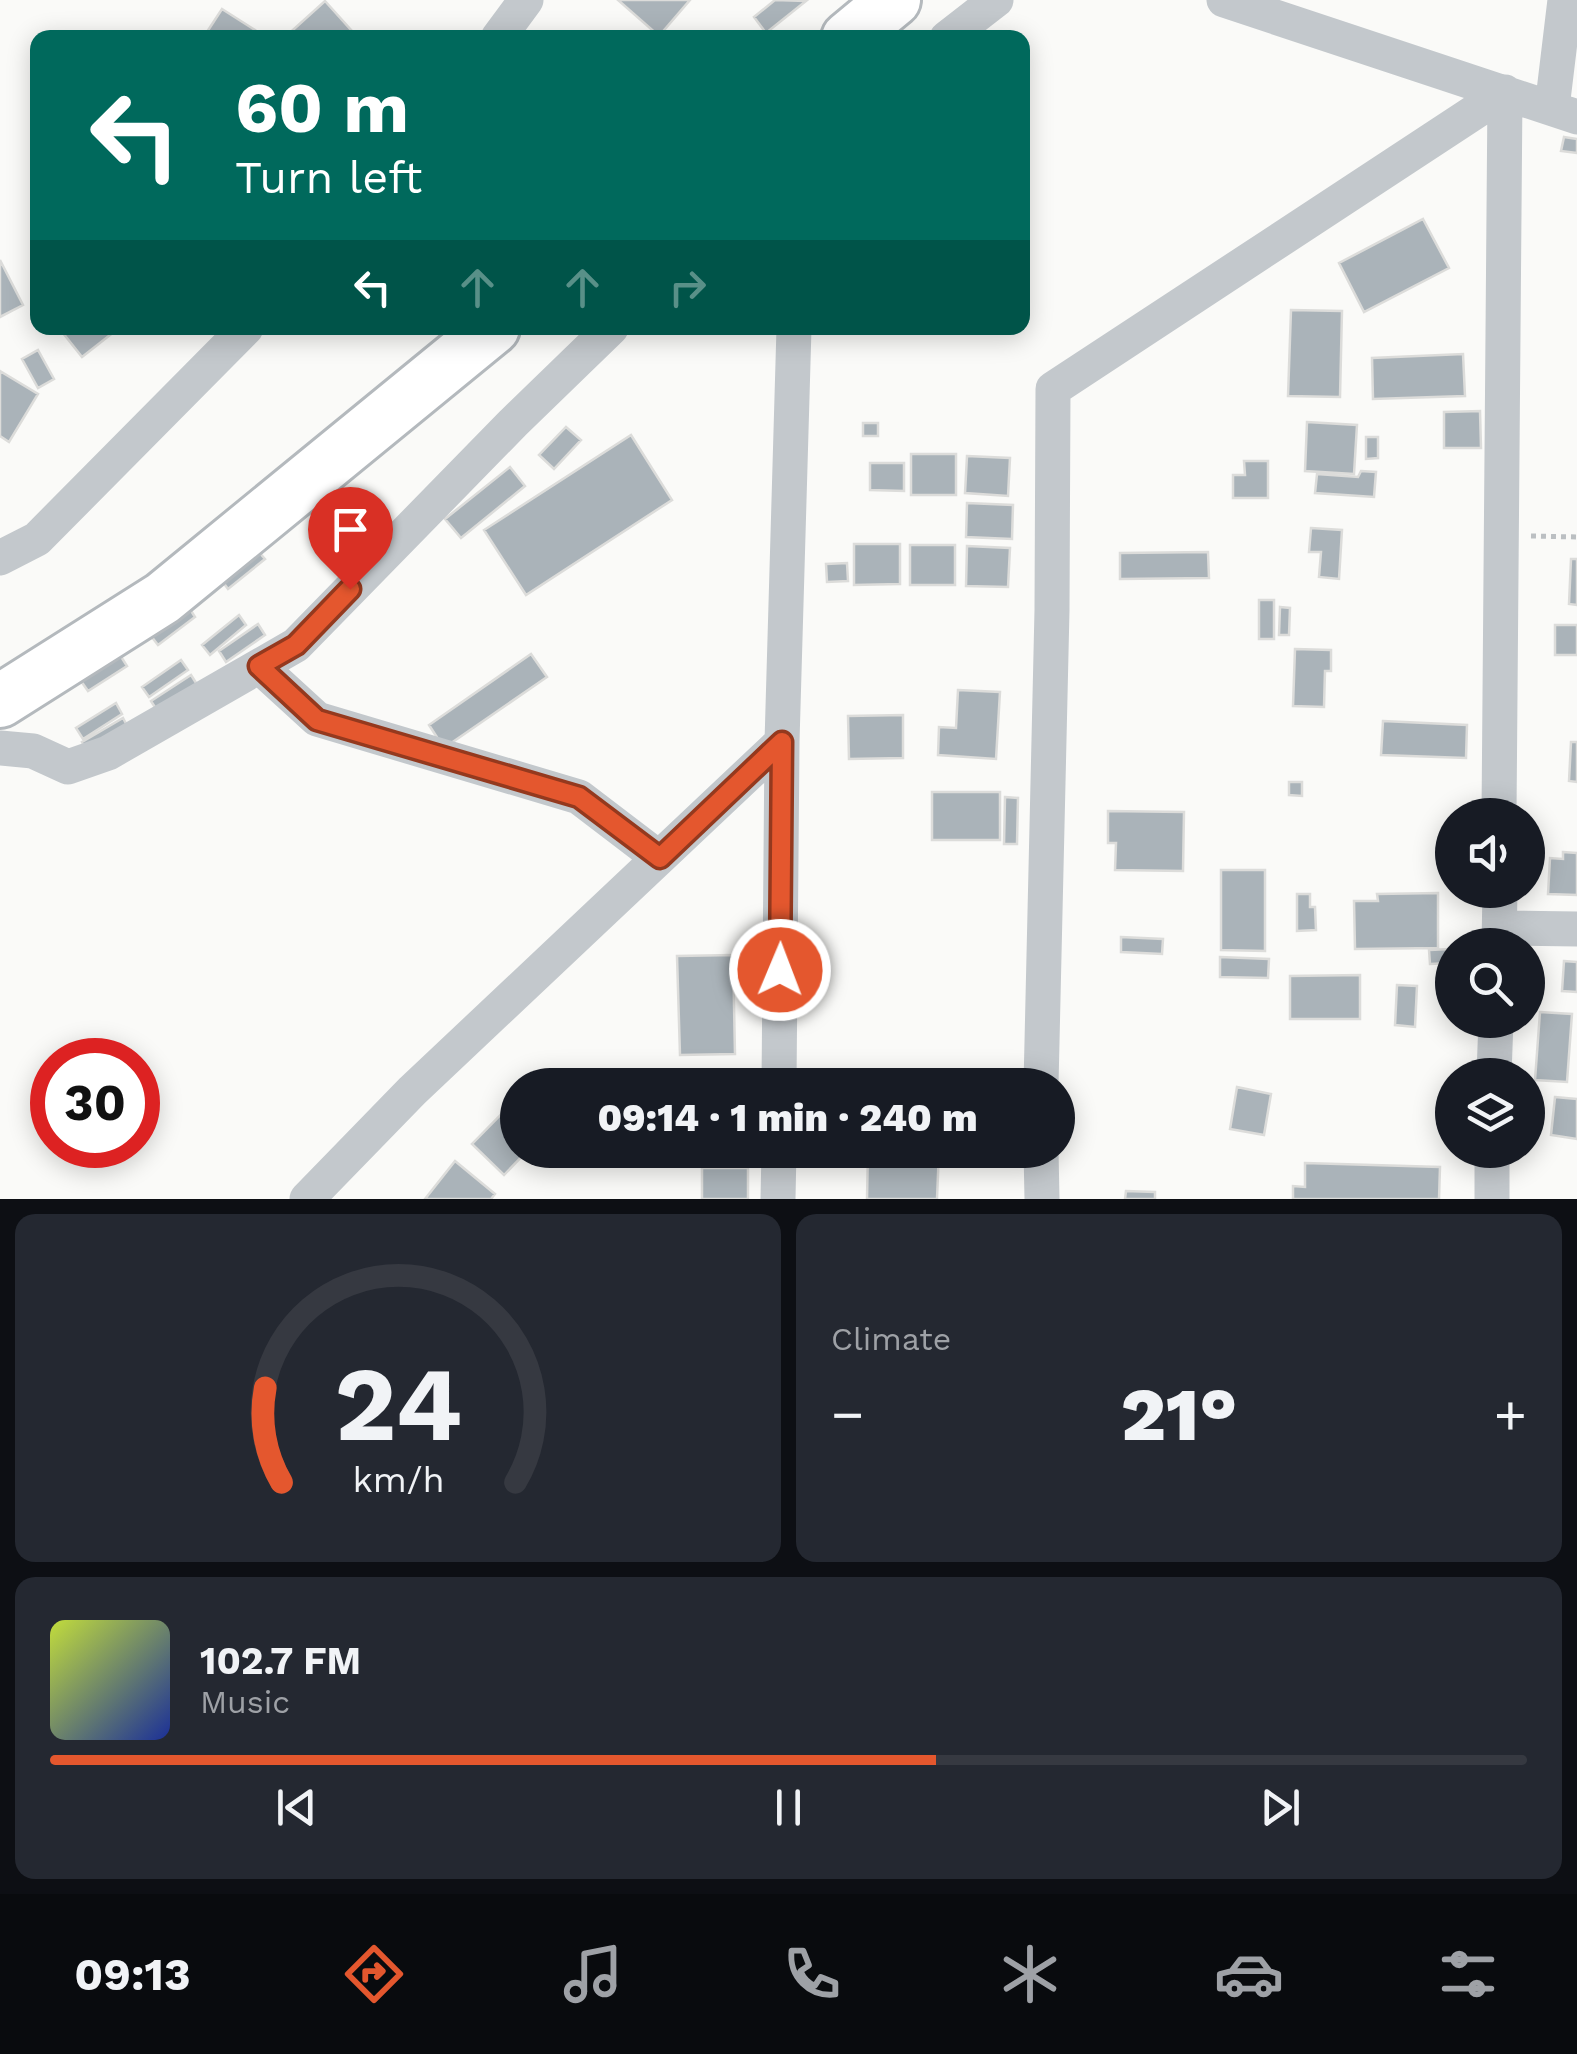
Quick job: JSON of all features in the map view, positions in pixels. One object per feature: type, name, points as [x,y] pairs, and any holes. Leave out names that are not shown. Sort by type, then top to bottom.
[{"type":"highway","points":[[858,30],[894,0]]},
{"type":"highway","points":[[1,738],[163,598],[485,335]]},
{"type":"street","points":[[504,30],[526,0]]},
{"type":"street","points":[[957,30],[996,0]]},
{"type":"street","points":[[1224,0],[1564,113],[1565,0]]},
{"type":"street","points":[[1499,798],[1505,92]]},
{"type":"street","points":[[1041,1068],[1053,389],[1505,92]]},
{"type":"street","points":[[0,558],[38,539],[239,335]]},
{"type":"street","points":[[1,738],[68,768],[108,753],[296,645],[513,422],[604,335]]},
{"type":"street","points":[[779,1068],[782,742],[794,335]]},
{"type":"street","points":[[259,666],[317,720],[579,797],[660,858]]},
{"type":"street","points":[[308,1199],[426,1079],[782,742]]},
{"type":"street","points":[[1545,932],[1577,929]]},
{"type":"street","points":[[778,1199],[779,1168]]},
{"type":"street","points":[[1042,1168],[1042,1199]]},
{"type":"street","points":[[1492,1168],[1492,1199]]},
{"type":"path","points":[[1503,535],[1577,537]]},
{"type":"building","points":[[618,0],[690,0],[664,30],[652,30]]},
{"type":"building","points":[[775,0],[806,1],[770,30],[764,30],[754,17]]},
{"type":"building","points":[[325,1],[351,30],[293,30]]},
{"type":"building","points":[[222,9],[255,30],[208,30]]},
{"type":"building","points":[[1564,137],[1577,139],[1577,153],[1561,151]]},
{"type":"building","points":[[1423,219],[1449,268],[1364,312],[1339,263]]},
{"type":"building","points":[[0,260],[23,305],[0,317]]},
{"type":"building","points":[[1291,310],[1342,311],[1340,397],[1288,396]]},
{"type":"building","points":[[65,335],[110,335],[82,357]]},
{"type":"building","points":[[38,350],[54,379],[38,388],[22,359]]},
{"type":"building","points":[[1463,354],[1465,396],[1373,399],[1372,358]]},
{"type":"building","points":[[0,371],[38,394],[9,442],[0,436]]},
{"type":"building","points":[[1480,411],[1481,448],[1444,448],[1444,412]]},
{"type":"building","points":[[1307,422],[1357,425],[1354,474],[1305,471]]},
{"type":"building","points":[[863,423],[878,423],[878,436],[863,436]]},
{"type":"building","points":[[566,427],[581,440],[554,469],[539,455]]},
{"type":"building","points":[[631,435],[672,500],[526,595],[484,530]]},
{"type":"building","points":[[1366,437],[1378,437],[1378,458],[1366,459]]},
{"type":"building","points":[[911,454],[956,454],[956,495],[911,495]]},
{"type":"building","points":[[967,456],[1010,458],[1008,496],[965,493]]},
{"type":"building","points":[[1244,461],[1268,461],[1268,498],[1233,498],[1233,475],[1245,475]]},
{"type":"building","points":[[870,463],[904,463],[904,491],[870,490]]},
{"type":"building","points":[[510,467],[525,486],[461,538],[445,519]]},
{"type":"building","points":[[1361,471],[1376,472],[1374,497],[1315,493],[1317,474],[1358,477]]},
{"type":"building","points":[[967,503],[1013,505],[1012,539],[966,537]]},
{"type":"building","points":[[1311,528],[1342,530],[1339,579],[1319,577],[1321,552],[1309,552]]},
{"type":"building","points":[[854,544],[900,544],[900,584],[854,585]]},
{"type":"building","points":[[910,545],[955,545],[955,585],[910,585]]},
{"type":"building","points":[[967,546],[1010,548],[1008,587],[966,586]]},
{"type":"building","points":[[257,550],[265,559],[228,589],[220,578]]},
{"type":"building","points":[[1208,552],[1209,578],[1120,579],[1120,553]]},
{"type":"building","points":[[1571,559],[1577,559],[1577,605],[1569,604]]},
{"type":"building","points":[[847,563],[848,581],[827,582],[826,564]]},
{"type":"building","points":[[1259,600],[1274,600],[1274,639],[1259,639]]},
{"type":"building","points":[[188,606],[195,617],[158,645],[151,636]]},
{"type":"building","points":[[1280,607],[1290,608],[1289,635],[1279,635]]},
{"type":"building","points":[[239,615],[246,625],[210,655],[202,645]]},
{"type":"building","points":[[258,624],[265,635],[226,662],[219,651]]},
{"type":"building","points":[[1555,625],[1577,625],[1577,655],[1555,655]]},
{"type":"building","points":[[1295,649],[1331,650],[1331,671],[1325,671],[1324,707],[1293,706]]},
{"type":"building","points":[[531,654],[547,677],[444,748],[429,725]]},
{"type":"building","points":[[120,655],[127,666],[88,691],[81,681]]},
{"type":"building","points":[[181,660],[188,670],[149,697],[142,687]]},
{"type":"building","points":[[191,675],[198,686],[158,712],[151,701]]},
{"type":"building","points":[[958,690],[1000,692],[996,759],[938,755],[939,727],[956,728]]},
{"type":"building","points":[[116,703],[122,714],[83,739],[76,728]]},
{"type":"building","points":[[903,715],[903,758],[849,759],[848,716]]},
{"type":"building","points":[[123,718],[129,729],[88,753],[82,742]]},
{"type":"building","points":[[1383,721],[1467,725],[1466,758],[1381,755]]},
{"type":"building","points":[[1571,742],[1577,742],[1577,782],[1569,781]]},
{"type":"building","points":[[1289,782],[1302,782],[1302,796],[1289,795]]},
{"type":"building","points":[[932,792],[1000,792],[1000,840],[932,840]]},
{"type":"building","points":[[1005,797],[1018,798],[1017,844],[1004,844]]},
{"type":"building","points":[[1108,811],[1184,812],[1183,871],[1115,870],[1116,843],[1108,843]]},
{"type":"building","points":[[1563,852],[1577,853],[1577,895],[1548,894],[1550,858],[1563,859]]},
{"type":"building","points":[[1221,870],[1265,870],[1265,951],[1221,950]]},
{"type":"building","points":[[1435,893],[1435,948],[1355,949],[1354,901],[1378,901],[1377,894]]},
{"type":"building","points":[[1297,894],[1310,894],[1316,930],[1297,931]]},
{"type":"building","points":[[1121,937],[1163,939],[1162,954],[1121,952]]},
{"type":"building","points":[[1429,950],[1435,950],[1435,964],[1430,964]]},
{"type":"building","points":[[733,955],[735,1054],[680,1055],[677,956]]},
{"type":"building","points":[[1220,957],[1269,959],[1268,978],[1220,977]]},
{"type":"building","points":[[1564,961],[1577,962],[1577,992],[1562,991]]},
{"type":"building","points":[[1360,975],[1360,1019],[1290,1019],[1290,976]]},
{"type":"building","points":[[1397,985],[1417,986],[1415,1027],[1395,1025]]},
{"type":"building","points":[[1545,1012],[1572,1014],[1567,1082],[1545,1081],[1545,1058],[1537,1058],[1538,1038],[1545,1038]]},
{"type":"building","points":[[1237,1087],[1271,1094],[1264,1135],[1230,1129]]},
{"type":"building","points":[[1555,1097],[1577,1099],[1577,1139],[1551,1135]]},
{"type":"building","points":[[500,1115],[500,1168],[511,1168],[504,1175],[472,1144]]},
{"type":"building","points":[[455,1161],[495,1194],[491,1199],[425,1199]]},
{"type":"building","points":[[1305,1163],[1440,1168],[1439,1199],[1293,1199],[1293,1186],[1305,1187]]},
{"type":"building","points":[[702,1168],[748,1168],[748,1199],[702,1199]]},
{"type":"building","points":[[868,1168],[938,1168],[937,1199],[867,1199]]},
{"type":"building","points":[[1126,1191],[1155,1192],[1155,1199],[1125,1199]]},
{"type":"route","points":[[350,589],[296,645],[259,666],[317,720],[579,797],[660,858],[782,742],[780,970]]}]
